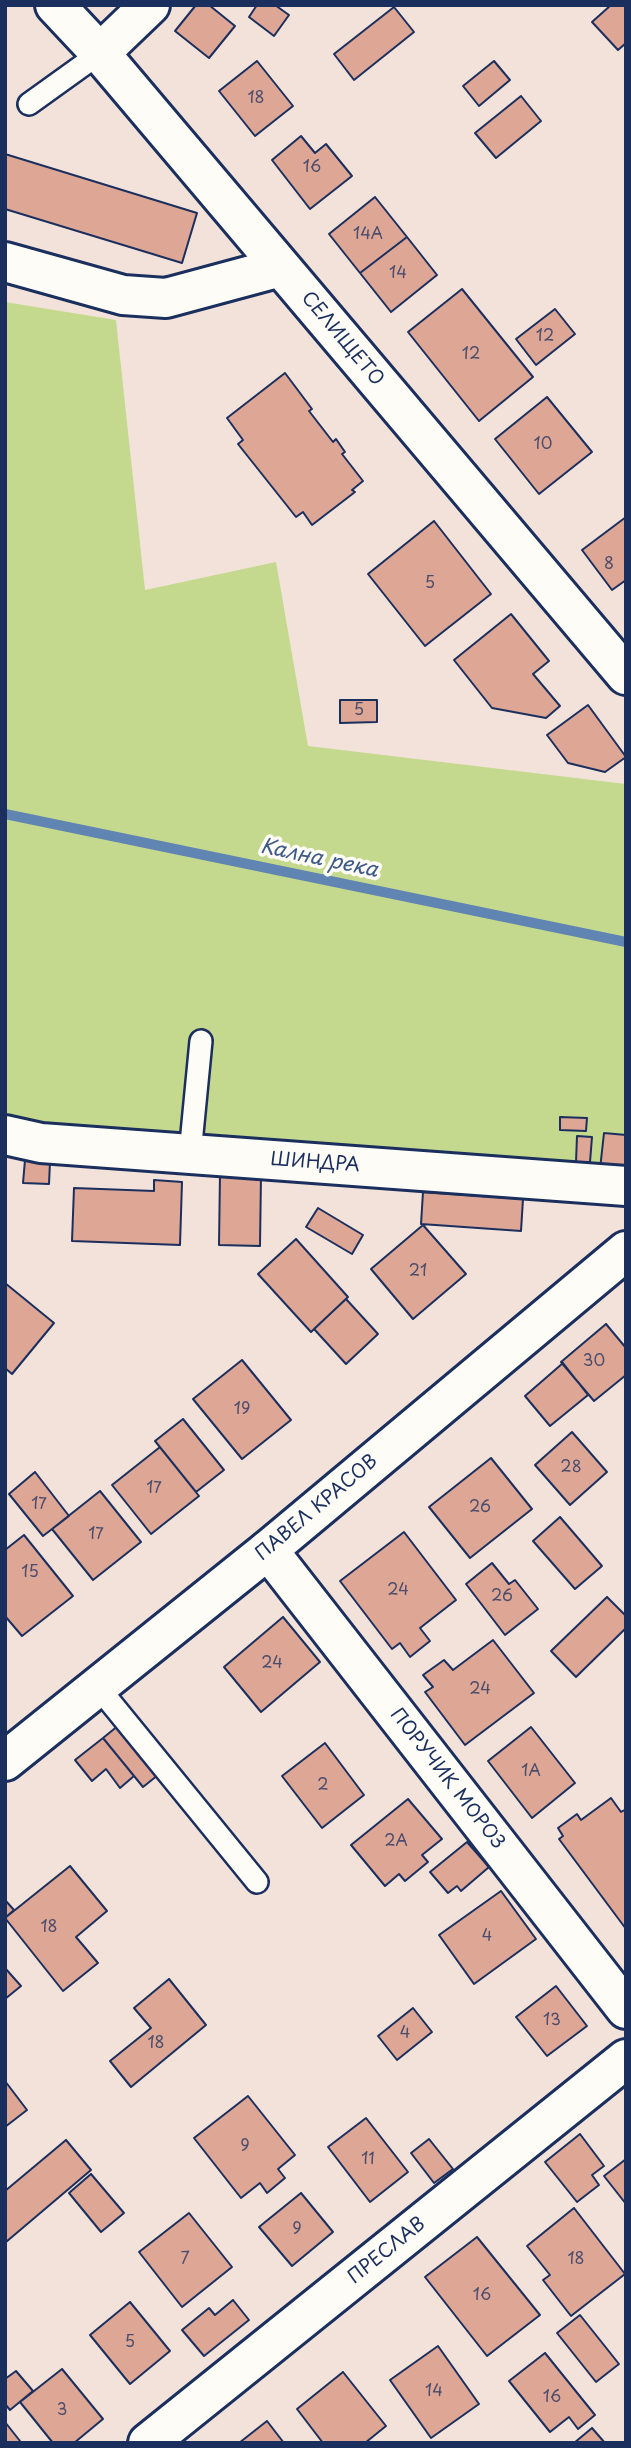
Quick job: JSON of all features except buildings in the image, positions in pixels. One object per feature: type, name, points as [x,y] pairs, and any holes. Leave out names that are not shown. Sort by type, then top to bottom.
[{"type":"street","name":"СЕЛИЩЕТО","points":[[55,5],[100,53],[626,675]]},
{"type":"street","points":[[100,53],[150,5]]},
{"type":"street","points":[[5,262],[123,295],[166,298],[281,267]]},
{"type":"street","name":"ШИНДРА","points":[[5,1135],[41,1143],[626,1186]]},
{"type":"street","name":"ПАВЕЛ КРАСОВ","points":[[5,1761],[268,1550],[626,1251]]},
{"type":"street","name":"ПОРУЧИК МОРОЗ","points":[[268,1550],[626,2009]]},
{"type":"street","name":"ПРЕСЛАВ","points":[[148,2443],[626,2059]]},
{"type":"lane","points":[[29,104],[100,53]]},
{"type":"lane","points":[[190,1154],[201,1041]]},
{"type":"lane","points":[[98,1687],[257,1882]]},
{"type":"green space","points":[[5,302],[116,320],[145,590],[276,562],[308,746],[626,784],[626,1186],[5,1135]]},
{"type":"waterway","name":"Кална река","points":[[5,814],[626,942]]}]
